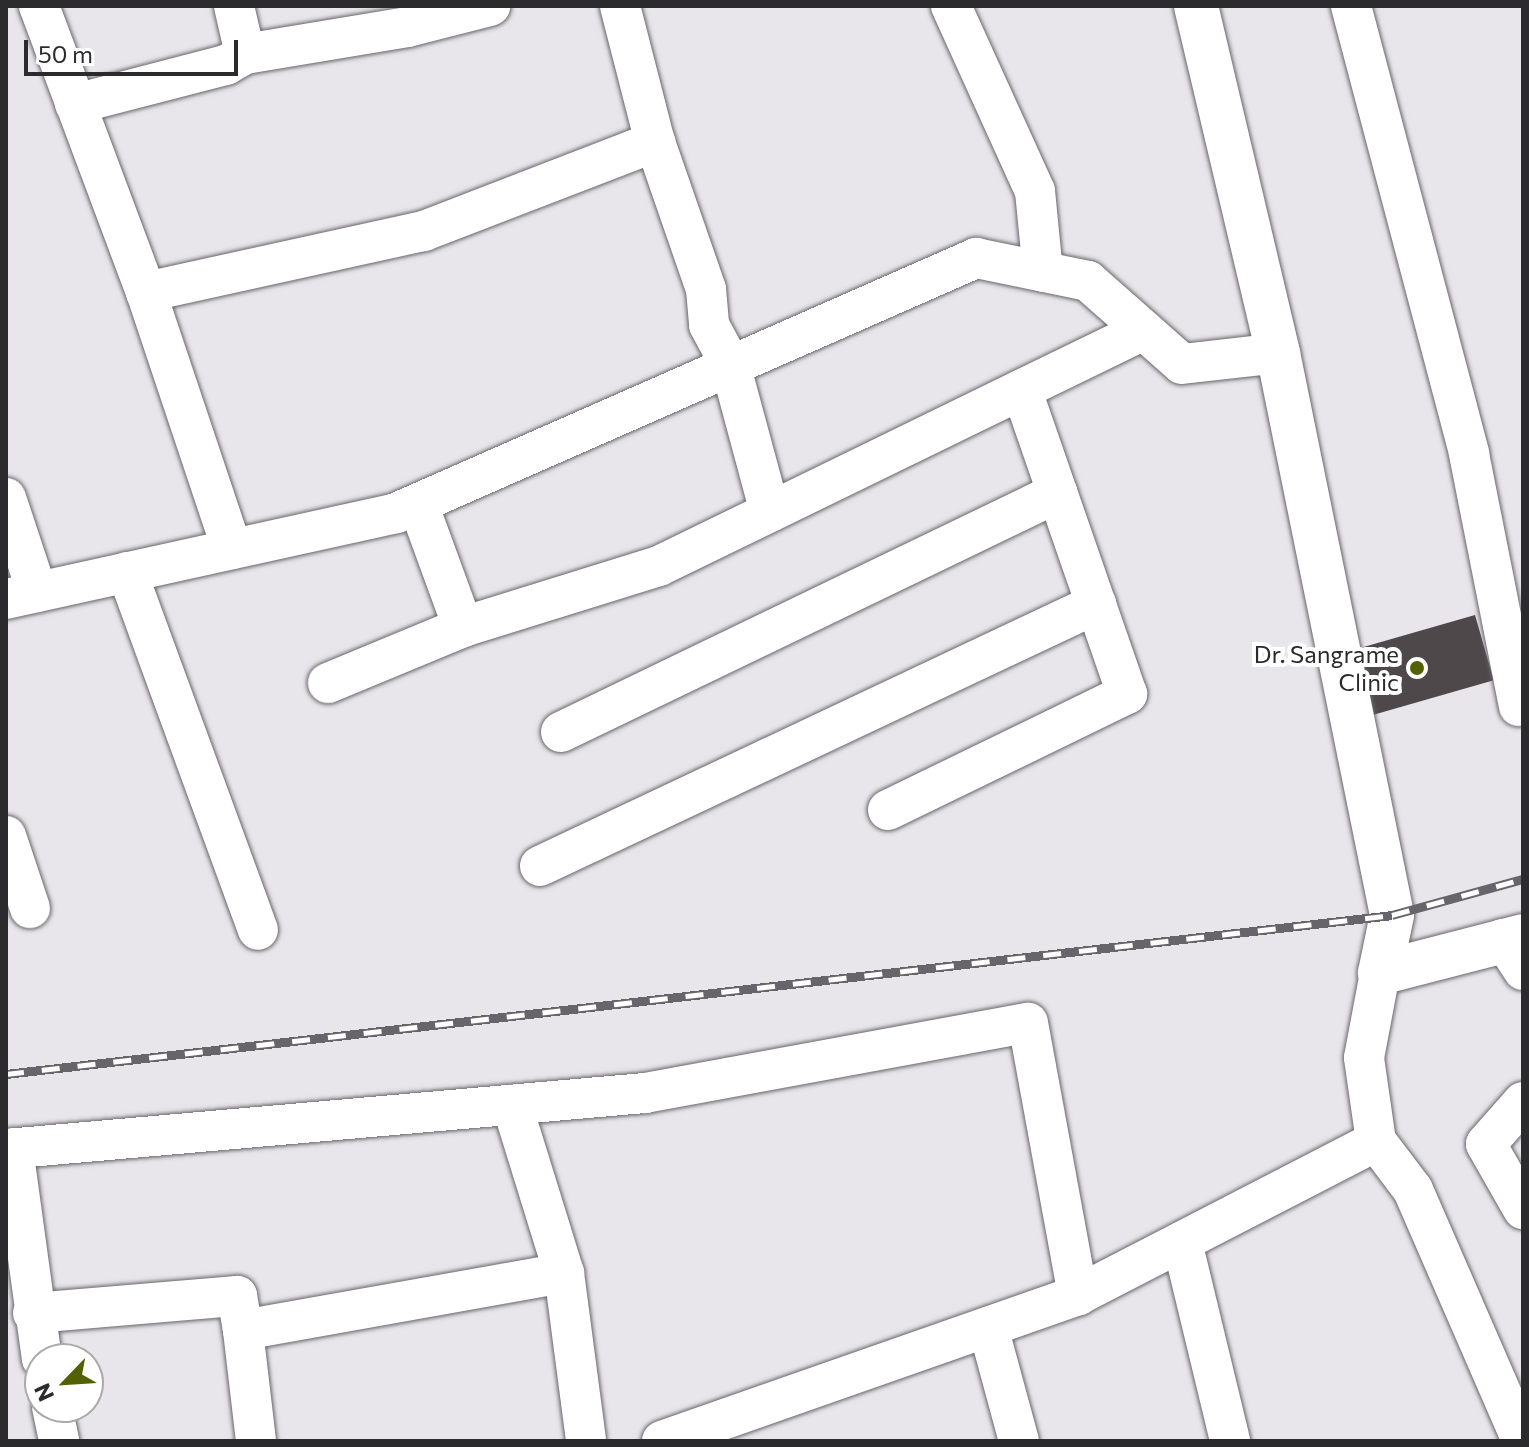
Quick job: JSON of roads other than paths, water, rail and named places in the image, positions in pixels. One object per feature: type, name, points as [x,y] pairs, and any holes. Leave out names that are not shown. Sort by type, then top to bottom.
[{"type":"main road","points":[[1196,6],[1278,353],[1392,915],[1380,973],[1516,948]]},
{"type":"street","points":[[39,6],[146,292],[232,549]]},
{"type":"street","points":[[234,6],[245,54]]},
{"type":"street","points":[[75,104],[226,65],[245,54],[408,27],[490,6]]},
{"type":"street","points":[[620,6],[655,142],[706,289],[709,325],[730,364],[770,512]]},
{"type":"street","points":[[951,6],[1035,191],[1043,272]]},
{"type":"street","points":[[1351,6],[1469,454],[1519,706]]},
{"type":"street","points":[[146,292],[424,231],[655,142]]},
{"type":"street","points":[[6,498],[22,595],[396,513],[976,258],[1088,281],[1182,364],[1278,353]]},
{"type":"street","points":[[328,683],[463,627],[659,566],[1144,330]]},
{"type":"street","points":[[888,810],[1127,694],[1022,390]]},
{"type":"street","points":[[561,732],[1057,493]]},
{"type":"street","points":[[418,504],[463,627]]},
{"type":"street","points":[[127,572],[258,930]]},
{"type":"street","points":[[540,866],[1096,604]]},
{"type":"street","points":[[6,836],[30,908]]},
{"type":"street","points":[[1380,973],[1364,1058],[1376,1141],[1413,1190],[1522,1441]]},
{"type":"street","points":[[39,1343],[10,1148],[645,1093],[1028,1023],[1078,1295]]},
{"type":"street","points":[[1523,1102],[1486,1144],[1523,1209]]},
{"type":"street","points":[[512,1105],[564,1273],[586,1441]]},
{"type":"street","points":[[662,1441],[712,1433],[1078,1295],[1376,1141]]},
{"type":"street","points":[[1182,1242],[1230,1441]]},
{"type":"street","points":[[243,1330],[564,1273]]},
{"type":"street","points":[[33,1313],[237,1296],[256,1441]]},
{"type":"street","points":[[988,1327],[1019,1441]]},
{"type":"railway","points":[[6,1074],[1392,915],[1523,879]]},
{"type":"place","name":"Dr. Sangrame Clinic","points":[[1417,668]]}]
